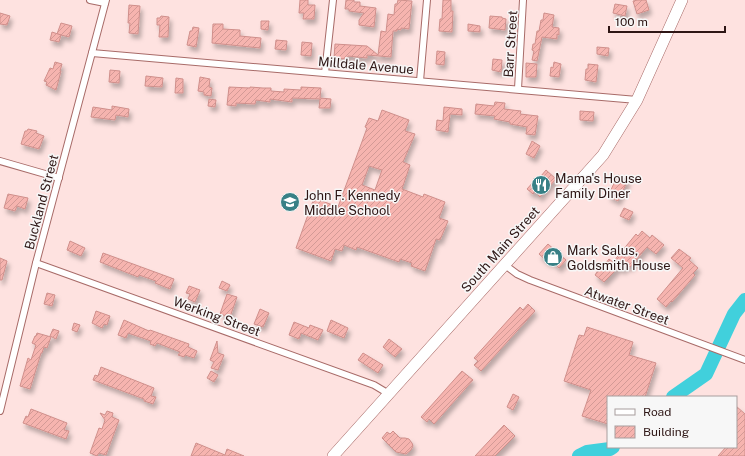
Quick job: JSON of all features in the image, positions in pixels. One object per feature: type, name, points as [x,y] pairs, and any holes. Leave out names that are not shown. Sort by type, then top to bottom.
[{"type":"highway","name":"South Main Street","points":[[333,456],[603,155],[637,100],[682,0]]},
{"type":"street","points":[[90,0],[105,2]]},
{"type":"street","points":[[325,72],[333,0]]},
{"type":"street","points":[[420,81],[427,0]]},
{"type":"street","name":"Barr Street","points":[[518,89],[523,0]]},
{"type":"street","name":"Buckland Street","points":[[0,411],[36,263],[105,2]]},
{"type":"street","name":"Milldale Avenue","points":[[92,53],[637,100]]},
{"type":"street","points":[[0,161],[59,178]]},
{"type":"street","name":"Werking Street","points":[[36,263],[374,385],[389,394]]},
{"type":"street","name":"Atwater Street","points":[[505,265],[517,274],[530,280],[745,360]]},
{"type":"building","points":[[300,0],[308,0],[308,5],[315,5],[314,19],[303,19],[304,13],[299,13]]},
{"type":"building","points":[[346,0],[360,2],[360,6],[376,8],[374,27],[359,25],[359,20],[364,13],[345,9]]},
{"type":"building","points":[[398,0],[412,1],[409,29],[401,28],[401,30],[397,29],[397,31],[393,31],[391,57],[367,55],[367,58],[348,56],[347,59],[334,58],[335,44],[367,46],[378,55],[381,31],[386,32],[388,14],[394,15],[395,4],[397,4]]},
{"type":"building","points":[[443,0],[451,0],[451,11],[453,11],[452,32],[439,31],[440,19],[442,19]]},
{"type":"building","points":[[646,0],[649,10],[637,14],[633,1]]},
{"type":"building","points":[[615,4],[627,6],[625,16],[613,13]]},
{"type":"building","points":[[129,5],[140,6],[138,34],[129,33]]},
{"type":"building","points":[[0,13],[10,16],[7,25],[0,24]]},
{"type":"building","points":[[544,13],[554,15],[552,27],[559,28],[559,35],[557,34],[557,39],[542,37],[537,61],[532,60],[534,51],[532,50],[533,44],[535,44],[537,31],[539,31]]},
{"type":"building","points":[[161,16],[169,17],[168,37],[159,37],[160,25],[157,25],[157,18],[160,18]]},
{"type":"building","points":[[490,16],[502,17],[506,19],[505,30],[489,28]]},
{"type":"building","points":[[261,21],[269,21],[268,30],[261,29]]},
{"type":"building","points":[[61,23],[72,26],[69,37],[57,34]]},
{"type":"building","points":[[213,24],[223,24],[223,29],[240,30],[240,36],[261,38],[260,48],[212,43]]},
{"type":"building","points":[[468,24],[480,26],[480,32],[468,31]]},
{"type":"building","points":[[193,27],[199,28],[196,47],[187,45],[190,31],[192,31]]},
{"type":"building","points":[[52,32],[61,35],[59,42],[50,40]]},
{"type":"building","points":[[276,40],[287,41],[286,50],[275,49]]},
{"type":"building","points":[[302,42],[312,43],[311,56],[301,55]]},
{"type":"building","points":[[597,47],[609,48],[608,56],[597,54]]},
{"type":"building","points":[[437,51],[445,52],[444,65],[436,64]]},
{"type":"building","points":[[493,59],[502,60],[501,72],[492,70]]},
{"type":"building","points":[[55,62],[62,64],[56,90],[46,85],[47,82],[44,81],[50,68],[53,69]]},
{"type":"building","points":[[554,62],[561,64],[559,77],[550,76],[551,67],[553,68]]},
{"type":"building","points":[[526,63],[537,64],[536,77],[526,77]]},
{"type":"building","points":[[588,64],[598,65],[596,82],[585,80]]},
{"type":"building","points":[[110,70],[120,71],[119,83],[109,82]]},
{"type":"building","points":[[146,76],[163,78],[162,87],[145,86]]},
{"type":"building","points":[[200,77],[210,79],[209,87],[212,88],[211,96],[204,95],[204,92],[198,91]]},
{"type":"building","points":[[176,78],[183,79],[183,93],[175,93]]},
{"type":"building","points":[[229,87],[271,88],[271,91],[284,92],[284,89],[301,90],[301,87],[321,88],[320,98],[331,99],[330,108],[319,108],[320,99],[292,98],[292,102],[270,99],[270,102],[256,100],[255,104],[236,103],[236,106],[227,105]]},
{"type":"building","points":[[209,99],[216,100],[215,107],[208,106]]},
{"type":"building","points":[[495,102],[505,103],[504,109],[521,111],[520,114],[538,116],[535,135],[526,134],[527,127],[494,119],[495,116],[475,114],[476,104],[494,106]]},
{"type":"building","points":[[112,106],[129,109],[128,117],[116,115],[115,120],[91,117],[93,107],[112,110]]},
{"type":"building","points":[[444,107],[462,109],[462,115],[450,114],[448,132],[436,130],[437,120],[443,121]]},
{"type":"building","points":[[382,110],[409,120],[405,131],[415,134],[403,162],[410,165],[402,189],[423,197],[424,194],[445,202],[439,218],[448,221],[440,240],[436,239],[425,271],[411,266],[412,263],[400,259],[399,262],[357,247],[356,250],[344,245],[342,251],[335,249],[331,261],[296,248],[314,198],[338,207],[367,128],[365,127],[369,118],[378,121]],"holes":[[[369,166],[382,170],[375,190],[362,185]]]},
{"type":"building","points":[[580,111],[594,112],[593,121],[580,120]]},
{"type":"building","points":[[28,129],[37,131],[36,133],[44,136],[39,149],[21,144],[25,131]]},
{"type":"building","points":[[532,141],[540,146],[534,158],[526,154]]},
{"type":"building","name":"Mama's House Family Diner","points":[[546,170],[556,179],[540,197],[535,192],[533,194],[527,189],[535,180],[536,182]]},
{"type":"building","points":[[618,175],[628,180],[618,201],[608,196]]},
{"type":"building","points":[[8,194],[28,198],[25,209],[17,206],[15,211],[4,208]]},
{"type":"building","points":[[624,208],[633,212],[629,220],[620,216]]},
{"type":"building","points":[[642,231],[650,238],[652,235],[664,245],[656,254],[647,247],[630,267],[627,265],[623,270],[619,267],[604,282],[595,275],[603,263],[605,264],[609,259],[613,262],[636,234],[638,236]]},
{"type":"building","points":[[70,241],[85,248],[81,256],[67,250]]},
{"type":"building","name":"Mark Salus, Goldsmith House","points":[[548,244],[566,260],[559,268],[551,261],[549,263],[539,254]]},
{"type":"building","points":[[679,249],[691,258],[689,260],[698,268],[693,273],[695,275],[666,307],[657,299],[683,268],[671,258]]},
{"type":"building","points":[[103,253],[174,279],[170,289],[155,283],[156,281],[139,275],[138,277],[100,262]]},
{"type":"building","points":[[0,258],[7,261],[2,280],[0,280]]},
{"type":"building","points":[[222,281],[230,285],[227,291],[219,288]]},
{"type":"building","points":[[189,286],[200,290],[195,302],[188,299],[190,294],[186,293]]},
{"type":"building","points":[[47,293],[55,295],[52,306],[44,304]]},
{"type":"building","points":[[227,294],[237,297],[230,317],[220,314]]},
{"type":"building","points":[[528,304],[535,311],[481,371],[474,365],[478,361],[474,358],[520,307],[523,310]]},
{"type":"building","points":[[260,309],[269,313],[263,327],[254,324]]},
{"type":"building","points":[[96,311],[110,316],[107,325],[104,324],[102,328],[92,323]]},
{"type":"building","points":[[124,320],[149,331],[150,330],[189,344],[188,347],[197,351],[194,358],[185,355],[184,357],[178,355],[180,352],[157,343],[155,346],[150,344],[151,341],[128,333],[126,338],[118,335]]},
{"type":"building","points":[[331,320],[348,328],[344,338],[327,331]]},
{"type":"building","points":[[294,322],[309,328],[310,325],[323,330],[318,340],[301,333],[299,339],[289,335]]},
{"type":"building","points":[[74,323],[80,325],[77,332],[72,330]]},
{"type":"building","points":[[587,327],[633,342],[629,355],[656,363],[645,396],[607,396],[607,424],[582,416],[591,390],[564,381],[579,335],[584,336]]},
{"type":"building","points":[[53,329],[59,331],[56,339],[50,336]]},
{"type":"building","points":[[37,333],[51,337],[47,348],[44,347],[41,353],[30,389],[20,386],[28,358],[31,360],[36,345],[32,343]]},
{"type":"building","points":[[389,339],[402,349],[395,357],[383,347]]},
{"type":"building","points":[[217,341],[218,353],[224,355],[218,370],[211,368],[214,362],[210,360]]},
{"type":"building","points":[[363,353],[383,365],[378,373],[358,360]]},
{"type":"building","points":[[101,367],[154,388],[151,396],[156,397],[153,404],[144,401],[144,399],[93,380],[95,375],[98,376]]},
{"type":"building","points":[[211,371],[218,375],[214,382],[207,378]]},
{"type":"building","points":[[462,371],[473,380],[434,424],[429,419],[427,422],[421,417]]},
{"type":"building","points":[[513,394],[519,397],[513,410],[507,407]]},
{"type":"building","points":[[737,407],[745,414],[745,456],[718,456],[725,448],[737,448]]},
{"type":"building","points":[[31,409],[67,423],[64,430],[69,431],[66,439],[23,423],[26,416],[28,417]]},
{"type":"building","points":[[107,411],[113,413],[112,417],[119,420],[106,455],[99,453],[97,456],[90,453],[99,428],[102,429],[105,420],[100,413],[105,415]]},
{"type":"building","points":[[504,425],[515,436],[495,456],[475,456]]},
{"type":"building","points":[[393,431],[400,438],[409,439],[412,443],[413,446],[411,450],[406,454],[396,452],[382,438],[387,432],[390,434]]},
{"type":"building","points":[[196,443],[225,455],[227,449],[244,456],[191,456]]},
{"type":"waterway","points":[[674,396],[706,374],[734,314],[745,300]]},
{"type":"waterway","points":[[579,456],[587,452],[612,448]]},
{"type":"place","name":"Mama's House Family Diner","points":[[541,185]]},
{"type":"place","name":"John F. Kennedy Middle School","points":[[290,202]]},
{"type":"place","name":"Mark Salus, Goldsmith House","points":[[553,257]]}]
